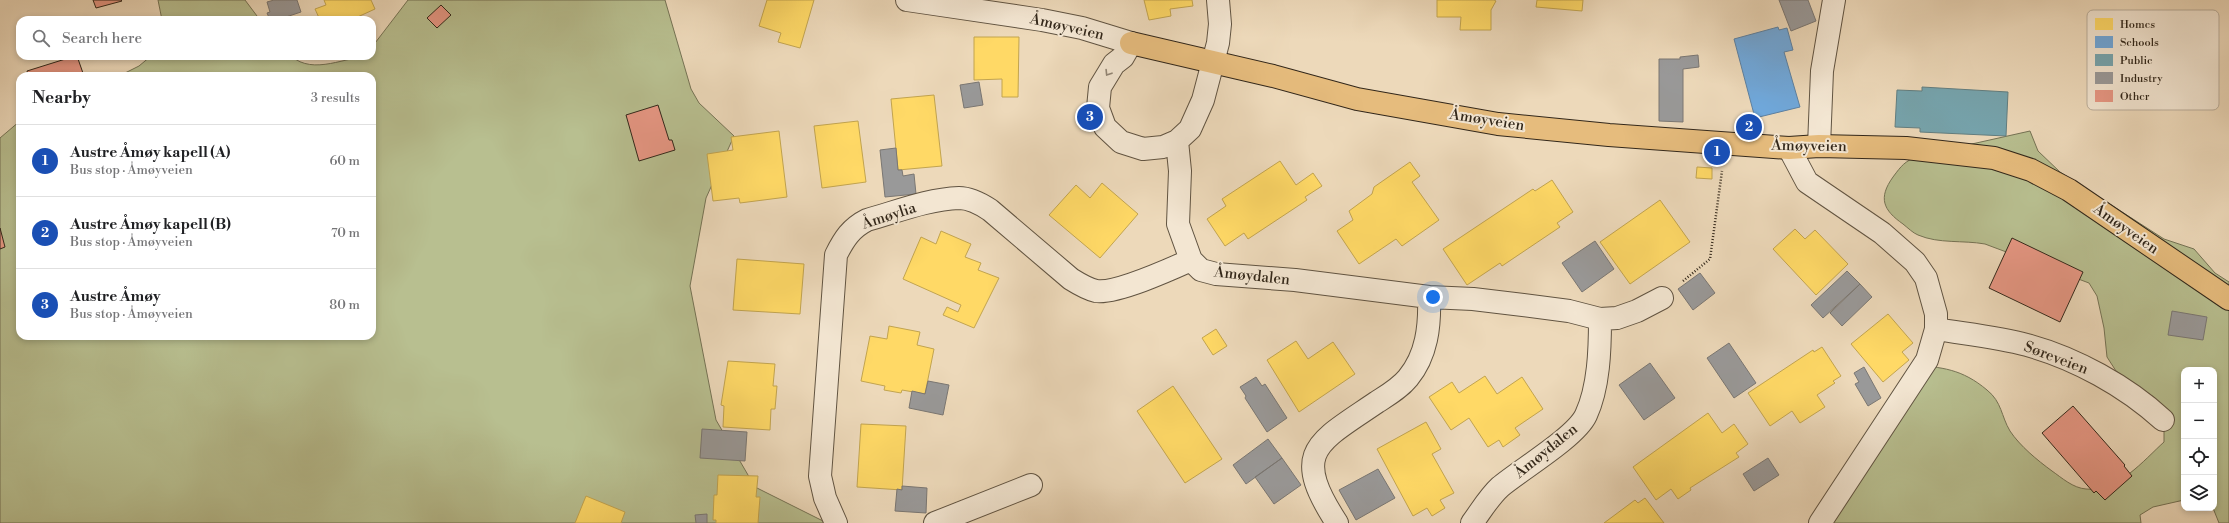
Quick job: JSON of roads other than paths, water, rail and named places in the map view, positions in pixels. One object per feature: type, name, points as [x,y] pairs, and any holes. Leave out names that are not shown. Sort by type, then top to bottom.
[{"type":"main road","name":"Åmøyveien","points":[[1131,43],[1273,76],[1357,99],[1498,124],[1609,135],[1790,148],[1819,146],[1906,148],[1994,158],[2031,170],[2069,190],[2229,300]]},
{"type":"street","name":"Åmøyveien","points":[[907,0],[1042,20],[1082,28],[1131,43]]},
{"type":"street","points":[[1131,43],[1123,57],[1114,64],[1100,87],[1098,108],[1105,128],[1121,142],[1143,149],[1163,147],[1177,142],[1190,129],[1200,107],[1220,24],[1218,0]]},
{"type":"street","points":[[1819,146],[1822,71],[1834,0]]},
{"type":"street","points":[[1177,142],[1180,171],[1178,224],[1191,260]]},
{"type":"street","points":[[1790,148],[1807,182],[1882,233],[1915,262],[1930,287],[1936,314],[1936,329],[1927,360],[1820,523]]},
{"type":"street","name":"Åmøylia","points":[[836,523],[825,498],[820,476],[836,255],[845,237],[857,225],[867,220],[934,202],[960,198],[978,202],[990,210],[1071,279],[1083,287],[1098,291],[1113,290],[1191,260]]},
{"type":"street","name":"Åmøydalen","points":[[1191,260],[1202,270],[1216,274],[1302,281],[1429,297],[1473,299],[1569,311],[1600,319],[1618,318],[1637,311],[1662,298]]},
{"type":"street","points":[[1337,523],[1315,484],[1312,469],[1316,450],[1326,436],[1394,391],[1408,379],[1418,364],[1426,340],[1430,318],[1429,297]]},
{"type":"street","name":"Åmøydalen","points":[[1472,523],[1500,487],[1574,430],[1586,415],[1594,391],[1600,341],[1600,319]]},
{"type":"street","name":"Søreveien","points":[[1936,329],[2026,345],[2043,350],[2095,373],[2122,388],[2142,401],[2163,420]]},
{"type":"street","points":[[935,523],[1031,485]]},
{"type":"place","name":"Austre Åmøy","points":[[1090,117]]},
{"type":"place","name":"Austre Åmøy kapell (B)","points":[[1749,127]]},
{"type":"place","name":"Austre Åmøy kapell (A)","points":[[1717,152]]}]
